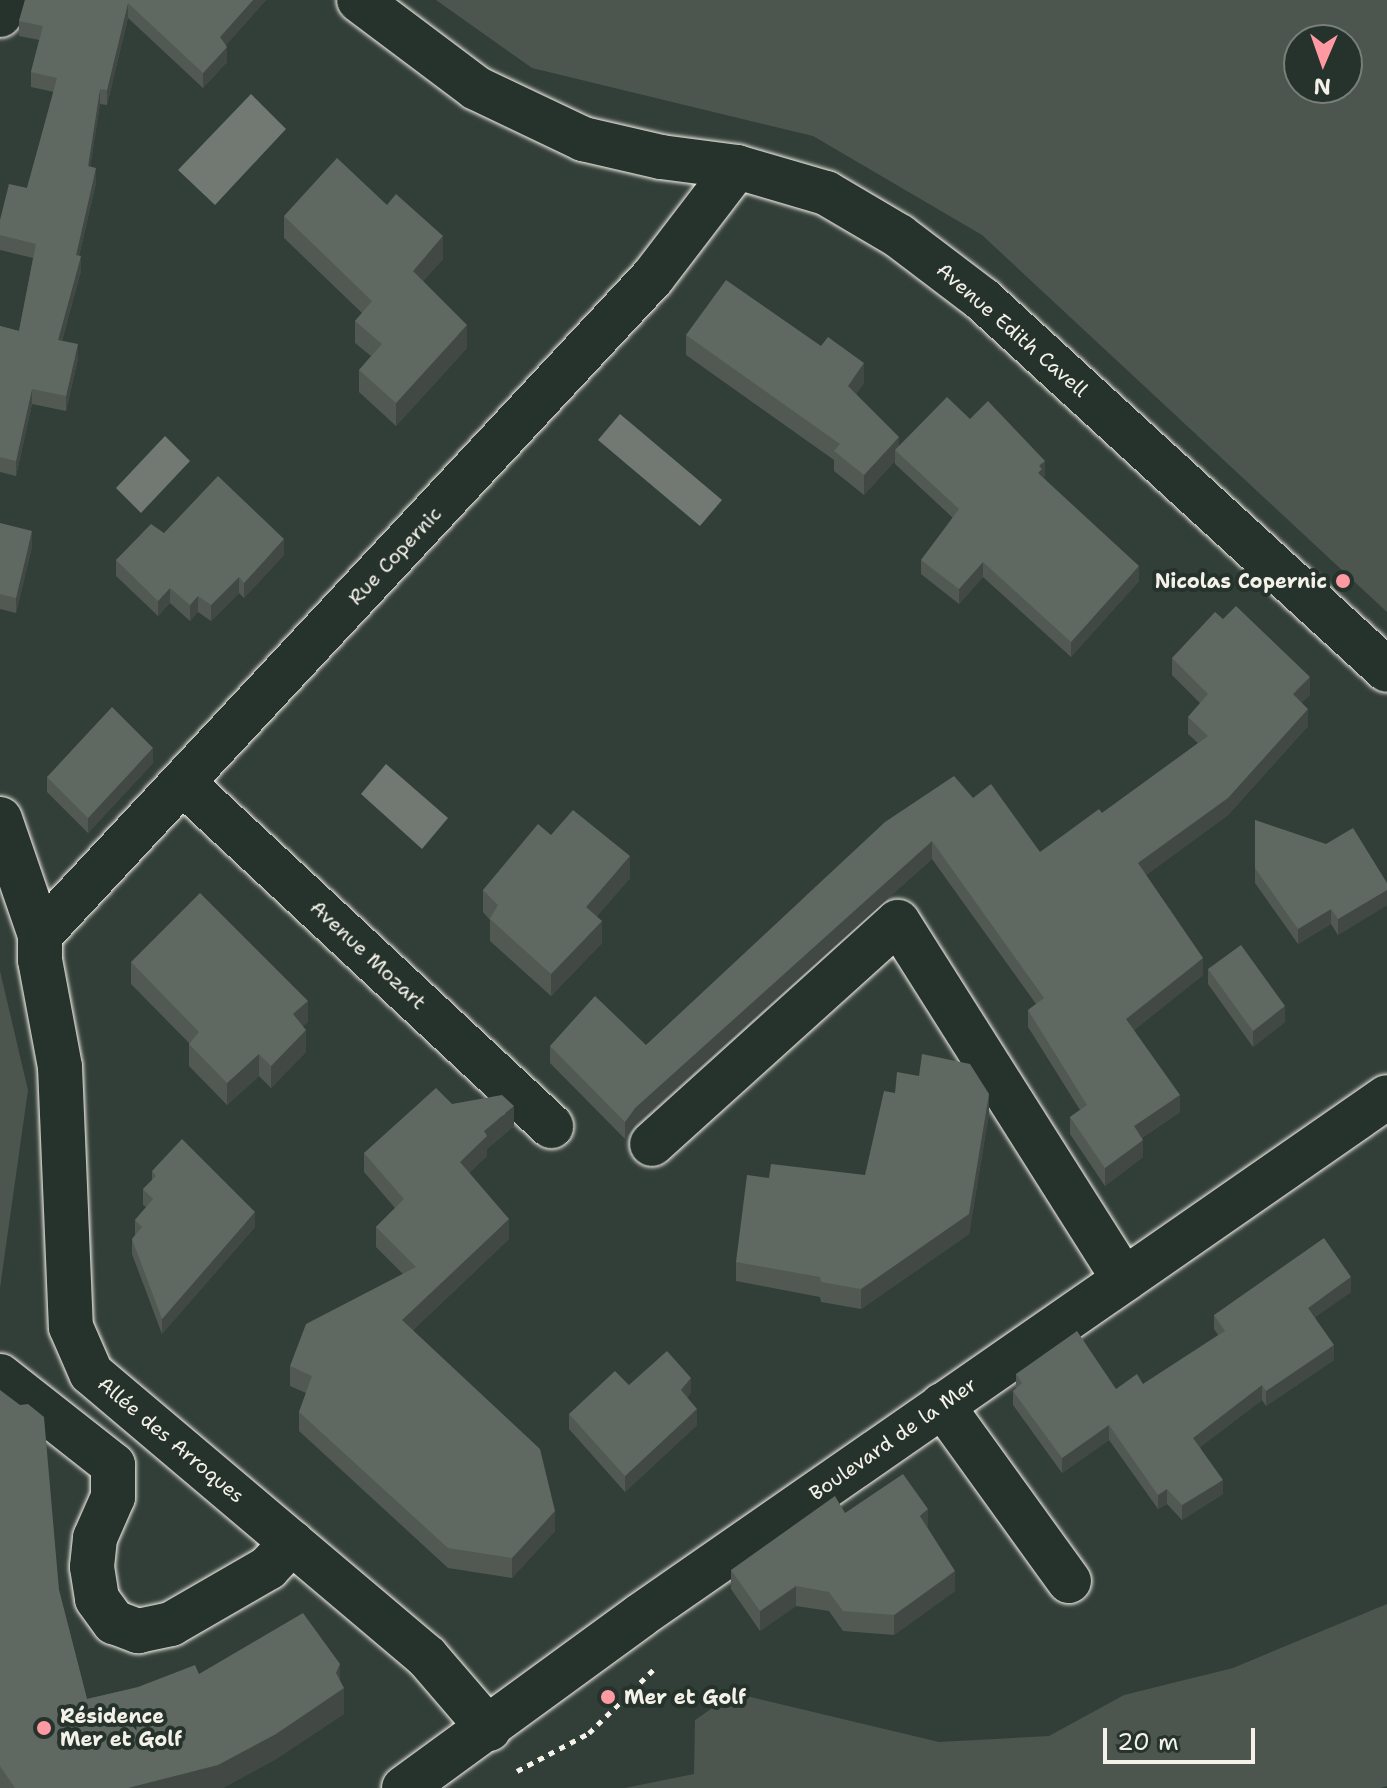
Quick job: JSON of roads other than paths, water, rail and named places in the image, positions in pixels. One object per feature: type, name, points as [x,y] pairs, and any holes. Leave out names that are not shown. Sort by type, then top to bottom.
[{"type":"street","points":[[0,15],[4,0]]},
{"type":"street","name":"Avenue Edith Cavell","points":[[359,0],[476,88],[583,139],[661,157],[737,167],[826,193],[899,236],[982,299],[1387,670]]},
{"type":"street","name":"Rue Copernic","points":[[40,935],[184,784],[653,277],[737,167]]},
{"type":"street","name":"Avenue Mozart","points":[[184,784],[551,1126]]},
{"type":"street","name":"Allée des Arroques","points":[[0,819],[40,935],[40,960],[60,1067],[71,1327],[91,1373],[427,1657],[489,1729]]},
{"type":"street","points":[[652,1144],[898,922],[1124,1279]]},
{"type":"street","name":"Boulevard de la Mer","points":[[404,1788],[489,1729],[641,1615],[1387,1097]]},
{"type":"street","points":[[0,1376],[113,1465],[113,1497],[95,1538],[92,1567],[97,1599],[114,1622],[138,1631],[171,1624],[268,1568],[292,1542]]},
{"type":"street","points":[[942,1405],[1069,1581]]},
{"type":"place","name":"Nicolas Copernic","points":[[1343,581]]},
{"type":"place","name":"Mer et Golf","points":[[608,1697]]},
{"type":"place","name":"Résidence Mer et Golf","points":[[44,1728]]}]
